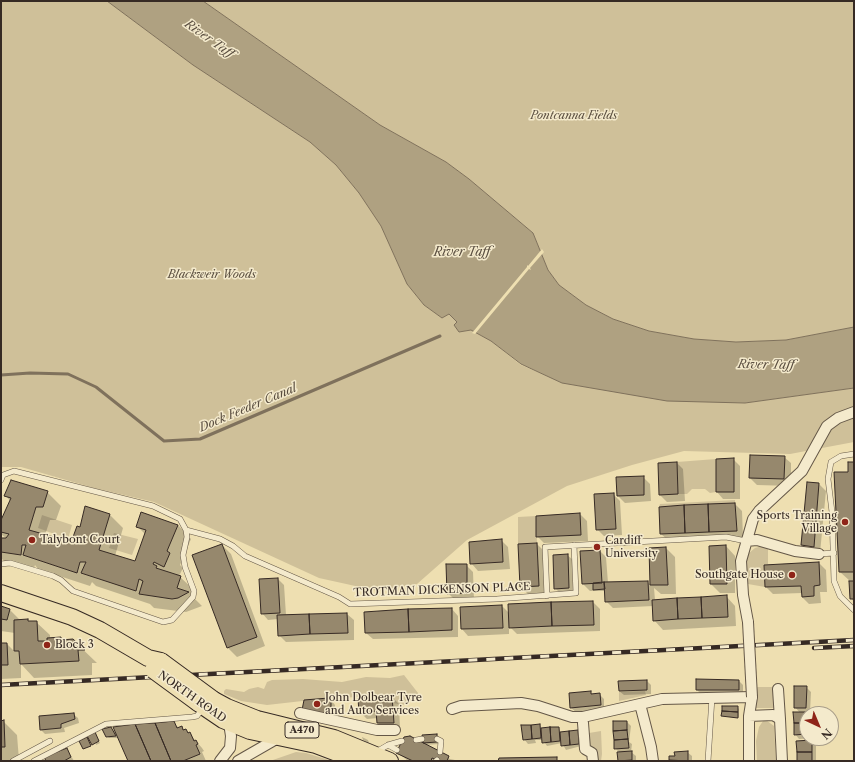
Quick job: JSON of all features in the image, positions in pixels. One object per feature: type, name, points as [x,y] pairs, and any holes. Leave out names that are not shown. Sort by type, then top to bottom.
[{"type":"main road","name":"NORTH ROAD","points":[[2,591],[66,615],[142,654],[153,670],[206,703],[229,723],[278,738],[316,746],[358,761]]},
{"type":"main road","name":"NORTH ROAD","points":[[206,703],[227,707],[257,719],[331,737],[374,754],[397,748]]},
{"type":"street","points":[[749,761],[749,716],[752,697],[748,622],[743,595],[741,561],[746,541],[753,519],[759,511],[802,471],[827,426],[838,418],[854,412]]},
{"type":"street","points":[[746,541],[758,540],[796,551],[819,554]]},
{"type":"street","points":[[778,689],[782,761]]},
{"type":"street","points":[[452,709],[461,706],[521,703],[538,706],[572,717],[583,717],[668,698],[752,697]]},
{"type":"street","points":[[640,704],[653,761]]},
{"type":"street","points":[[300,713],[377,730],[395,730]]},
{"type":"street","points":[[749,716],[773,715],[780,719]]},
{"type":"street","points":[[331,737],[336,721]]},
{"type":"street","points":[[220,761],[230,748],[231,736],[229,723]]},
{"type":"street","points":[[584,723],[585,749],[592,753],[593,761]]},
{"type":"street","points":[[238,761],[278,738]]},
{"type":"lane","points":[[854,454],[836,458],[829,467],[834,581],[845,603],[854,610]]},
{"type":"lane","points":[[1,480],[4,475],[14,471],[153,506],[180,520],[186,530],[187,537],[183,556],[185,567],[194,591],[193,597],[172,620],[163,622],[73,591],[61,580],[53,576],[10,563],[1,564]]},
{"type":"lane","name":"TROTMAN DICKENSON PLACE","points":[[186,530],[220,539],[233,546],[245,556],[340,598],[350,604],[448,602],[576,593],[574,545]]},
{"type":"lane","name":"TROTMAN DICKENSON PLACE","points":[[547,596],[545,547],[726,538],[746,541]]},
{"type":"lane","points":[[819,554],[834,554]]},
{"type":"lane","points":[[708,761],[712,697]]},
{"type":"lane","points":[[34,761],[100,726],[134,721],[197,716],[206,703]]},
{"type":"lane","points":[[416,740],[422,739]]},
{"type":"lane","points":[[437,739],[441,741],[440,752]]},
{"type":"lane","points":[[13,761],[50,741]]},
{"type":"lane","points":[[374,754],[388,745],[397,748]]},
{"type":"green space","name":"Blackweir Woods","points":[[1,1],[107,1],[193,65],[310,142],[336,165],[359,193],[381,226],[407,284],[424,305],[442,318],[449,314],[457,322],[459,332],[471,330],[491,341],[521,365],[562,382],[745,403],[854,388],[854,442],[790,454],[684,451],[632,465],[567,486],[467,540],[417,584],[378,591],[319,578],[154,502],[94,488],[21,467],[1,467]]},
{"type":"green space","name":"Pontcanna Fields","points":[[203,1],[854,1],[854,327],[786,340],[736,342],[694,339],[649,331],[613,319],[586,305],[559,285],[548,270],[533,233],[469,179],[446,162],[380,125]]},
{"type":"green space","points":[[716,459],[716,492],[710,493],[705,489],[692,489],[687,494],[678,494],[677,462]]},
{"type":"green space","points":[[735,500],[735,503],[659,507],[660,504]]},
{"type":"green space","points":[[42,515],[72,525],[68,539],[38,528]]},
{"type":"green space","points":[[536,516],[537,543],[518,544],[518,517]]},
{"type":"green space","points":[[114,533],[138,539],[132,555],[109,548]]},
{"type":"green space","points":[[762,546],[768,547],[768,564],[764,565],[765,587],[748,584],[746,564],[746,558],[749,553],[755,548]]},
{"type":"green space","points":[[404,675],[418,693],[418,697],[403,705],[393,703],[392,696],[329,698],[267,705],[241,701],[224,694],[226,689],[244,692],[258,687],[264,689],[267,682],[272,680],[303,679],[342,682],[366,677],[390,678]]},
{"type":"green space","points":[[756,687],[774,687],[774,708],[756,708]]},
{"type":"green space","points":[[645,691],[646,695],[619,701],[619,692]]},
{"type":"green space","points":[[766,720],[774,726],[776,761],[757,761],[756,741],[759,727],[763,721]]},
{"type":"green space","points":[[601,731],[601,761],[596,761],[589,745],[589,733]]},
{"type":"green space","points":[[296,752],[306,753],[332,761],[270,761]]},
{"type":"water","name":"River Taff","points":[[107,1],[203,1],[380,125],[446,162],[469,179],[533,233],[548,270],[559,285],[586,305],[613,319],[649,331],[694,339],[736,342],[786,340],[854,327],[854,388],[745,403],[667,401],[562,383],[521,364],[491,341],[471,330],[459,332],[454,325],[457,322],[449,314],[442,318],[424,305],[407,284],[381,226],[359,193],[336,165],[310,142],[193,65]]},
{"type":"pier","points":[[542,249],[544,252],[530,268],[531,270],[529,269],[475,334],[472,333],[527,267],[527,265],[528,266]]},
{"type":"building","points":[[750,455],[785,456],[784,479],[749,478]]},
{"type":"building","points":[[734,458],[734,492],[716,492],[716,459]]},
{"type":"building","points":[[677,462],[678,494],[659,495],[658,463]]},
{"type":"building","name":"Sports Training Village","points":[[848,462],[854,462],[854,572],[839,572],[834,472],[848,472]]},
{"type":"building","points":[[644,476],[644,495],[617,496],[616,477]]},
{"type":"building","name":"Talybont Court","points":[[11,480],[48,491],[43,507],[36,507],[29,530],[79,544],[80,543],[75,541],[77,538],[73,537],[77,526],[80,527],[85,506],[110,514],[99,550],[135,561],[146,530],[136,527],[141,512],[178,525],[167,551],[170,553],[164,567],[154,562],[153,564],[157,566],[156,568],[181,576],[177,588],[189,592],[178,598],[172,599],[139,594],[143,581],[139,579],[136,591],[81,573],[86,562],[80,562],[77,573],[23,555],[26,545],[22,545],[21,555],[1,552],[1,538],[6,538],[9,534],[1,532],[1,520],[11,498],[4,496]]},
{"type":"building","points":[[807,482],[819,483],[814,547],[801,545]]},
{"type":"building","points":[[614,493],[616,529],[596,530],[594,494]]},
{"type":"building","points":[[735,503],[737,531],[709,532],[708,504]]},
{"type":"building","points":[[708,504],[709,532],[685,533],[684,505]]},
{"type":"building","points":[[684,505],[685,533],[660,534],[659,507]]},
{"type":"building","points":[[580,513],[581,535],[536,537],[536,516]]},
{"type":"building","points":[[502,539],[503,562],[470,564],[469,542]]},
{"type":"building","points":[[537,543],[539,586],[520,587],[518,544]]},
{"type":"building","points":[[222,544],[257,637],[227,648],[192,555]]},
{"type":"building","points":[[726,545],[727,584],[710,584],[709,546]]},
{"type":"building","points":[[666,547],[668,585],[650,585],[649,548]]},
{"type":"building","points":[[600,550],[602,583],[582,584],[580,551]]},
{"type":"building","points":[[568,554],[569,588],[554,589],[553,555]]},
{"type":"building","name":"Southgate House","points":[[819,562],[820,585],[814,586],[814,596],[802,597],[801,586],[765,587],[764,565]]},
{"type":"building","points":[[446,564],[467,564],[467,593],[447,594]]},
{"type":"building","points":[[278,578],[280,613],[261,614],[259,579]]},
{"type":"building","points":[[648,581],[649,600],[605,602],[604,582]]},
{"type":"building","points":[[849,581],[854,581],[854,599],[850,599]]},
{"type":"building","points":[[604,582],[605,589],[593,590],[593,583]]},
{"type":"building","points":[[727,595],[728,617],[702,618],[701,597]]},
{"type":"building","points":[[701,597],[702,618],[678,619],[677,598]]},
{"type":"building","points":[[677,598],[678,619],[653,621],[652,600]]},
{"type":"building","points":[[593,601],[594,625],[552,626],[551,602]]},
{"type":"building","points":[[551,602],[552,626],[509,628],[508,604]]},
{"type":"building","points":[[502,605],[503,628],[461,629],[460,607]]},
{"type":"building","points":[[1,606],[10,609],[7,620],[1,619]]},
{"type":"building","points":[[452,608],[452,630],[409,632],[408,609]]},
{"type":"building","points":[[408,609],[409,632],[365,633],[364,612]]},
{"type":"building","points":[[347,613],[348,633],[310,634],[309,614]]},
{"type":"building","points":[[309,614],[310,634],[278,636],[277,615]]},
{"type":"building","name":"Block 3","points":[[28,619],[28,621],[37,621],[38,641],[47,641],[47,638],[61,637],[61,640],[73,639],[85,650],[78,650],[79,661],[20,664],[19,651],[14,651],[14,620]]},
{"type":"building","points":[[1,643],[7,643],[8,665],[1,665]]},
{"type":"building","points":[[696,679],[739,680],[739,690],[696,690]]},
{"type":"building","points":[[647,680],[647,690],[619,691],[618,681]]},
{"type":"building","points":[[794,686],[807,686],[806,706],[794,708]]},
{"type":"building","points":[[591,691],[591,694],[600,693],[601,705],[570,708],[569,693]]},
{"type":"building","points":[[392,696],[394,723],[377,723],[376,711],[359,713],[358,698]]},
{"type":"building","name":"John Dolbear Tyre and Auto Services","points":[[331,699],[331,714],[302,710],[304,700]]},
{"type":"building","points":[[722,706],[738,706],[738,712],[722,711]]},
{"type":"building","points":[[722,711],[738,712],[738,718],[721,716]]},
{"type":"building","points":[[793,712],[799,712],[799,723],[794,723]]},
{"type":"building","points":[[74,713],[75,719],[61,724],[61,728],[40,730],[39,716]]},
{"type":"building","points":[[4,720],[5,747],[1,747],[1,721]]},
{"type":"building","points":[[174,721],[177,728],[182,726],[183,730],[186,729],[188,733],[190,732],[194,741],[196,740],[198,744],[196,745],[200,754],[183,761],[171,761],[155,723]]},
{"type":"building","points":[[613,721],[627,721],[627,730],[613,731]]},
{"type":"building","points":[[155,723],[171,761],[151,761],[135,724]]},
{"type":"building","points":[[794,723],[799,723],[799,735],[794,735]]},
{"type":"building","points":[[135,724],[151,761],[128,761],[113,727]]},
{"type":"building","points":[[540,724],[541,738],[532,739],[531,725]]},
{"type":"building","points":[[521,725],[531,725],[532,739],[523,740]]},
{"type":"building","points":[[111,727],[116,736],[106,737],[102,729]]},
{"type":"building","points":[[550,727],[559,727],[560,741],[551,742]]},
{"type":"building","points":[[550,727],[551,742],[542,743],[541,728]]},
{"type":"building","points":[[578,730],[579,744],[570,745],[569,731]]},
{"type":"building","points":[[627,730],[628,739],[614,740],[613,731]]},
{"type":"building","points":[[569,731],[570,745],[561,746],[560,732]]},
{"type":"building","points":[[95,732],[99,741],[92,745],[87,736]]},
{"type":"building","points":[[437,734],[437,742],[423,743],[422,735]]},
{"type":"building","points":[[410,736],[449,756],[447,761],[439,761],[432,758],[431,761],[413,761],[396,753],[404,737]]},
{"type":"building","points":[[87,737],[91,746],[83,749],[79,741]]},
{"type":"building","points":[[628,739],[629,748],[614,749],[614,740]]},
{"type":"building","points":[[796,741],[799,741],[799,746],[812,746],[812,752],[797,752]]},
{"type":"building","points":[[67,748],[71,757],[64,761],[46,761],[44,757]]},
{"type":"building","points":[[632,751],[632,760],[618,761],[617,752]]},
{"type":"building","points":[[688,751],[688,761],[669,760],[669,756],[675,756],[674,752]]},
{"type":"building","points":[[797,752],[812,752],[812,761],[797,761]]},
{"type":"building","points":[[557,757],[557,761],[498,761],[499,758]]},
{"type":"waterway","name":"Dock Feeder Canal","points":[[1,375],[30,373],[68,374],[96,387],[164,441],[200,439],[440,336]]},
{"type":"railway","points":[[1,685],[854,640]]},
{"type":"railway","points":[[814,648],[854,646]]},
{"type":"place","name":"Sports Training Village","points":[[845,522]]},
{"type":"place","name":"Talybont Court","points":[[32,540]]},
{"type":"place","name":"Cardiff University","points":[[597,547]]},
{"type":"place","name":"Southgate House","points":[[792,575]]},
{"type":"place","name":"Block 3","points":[[47,645]]},
{"type":"place","name":"John Dolbear Tyre and Auto Services","points":[[317,704]]}]
